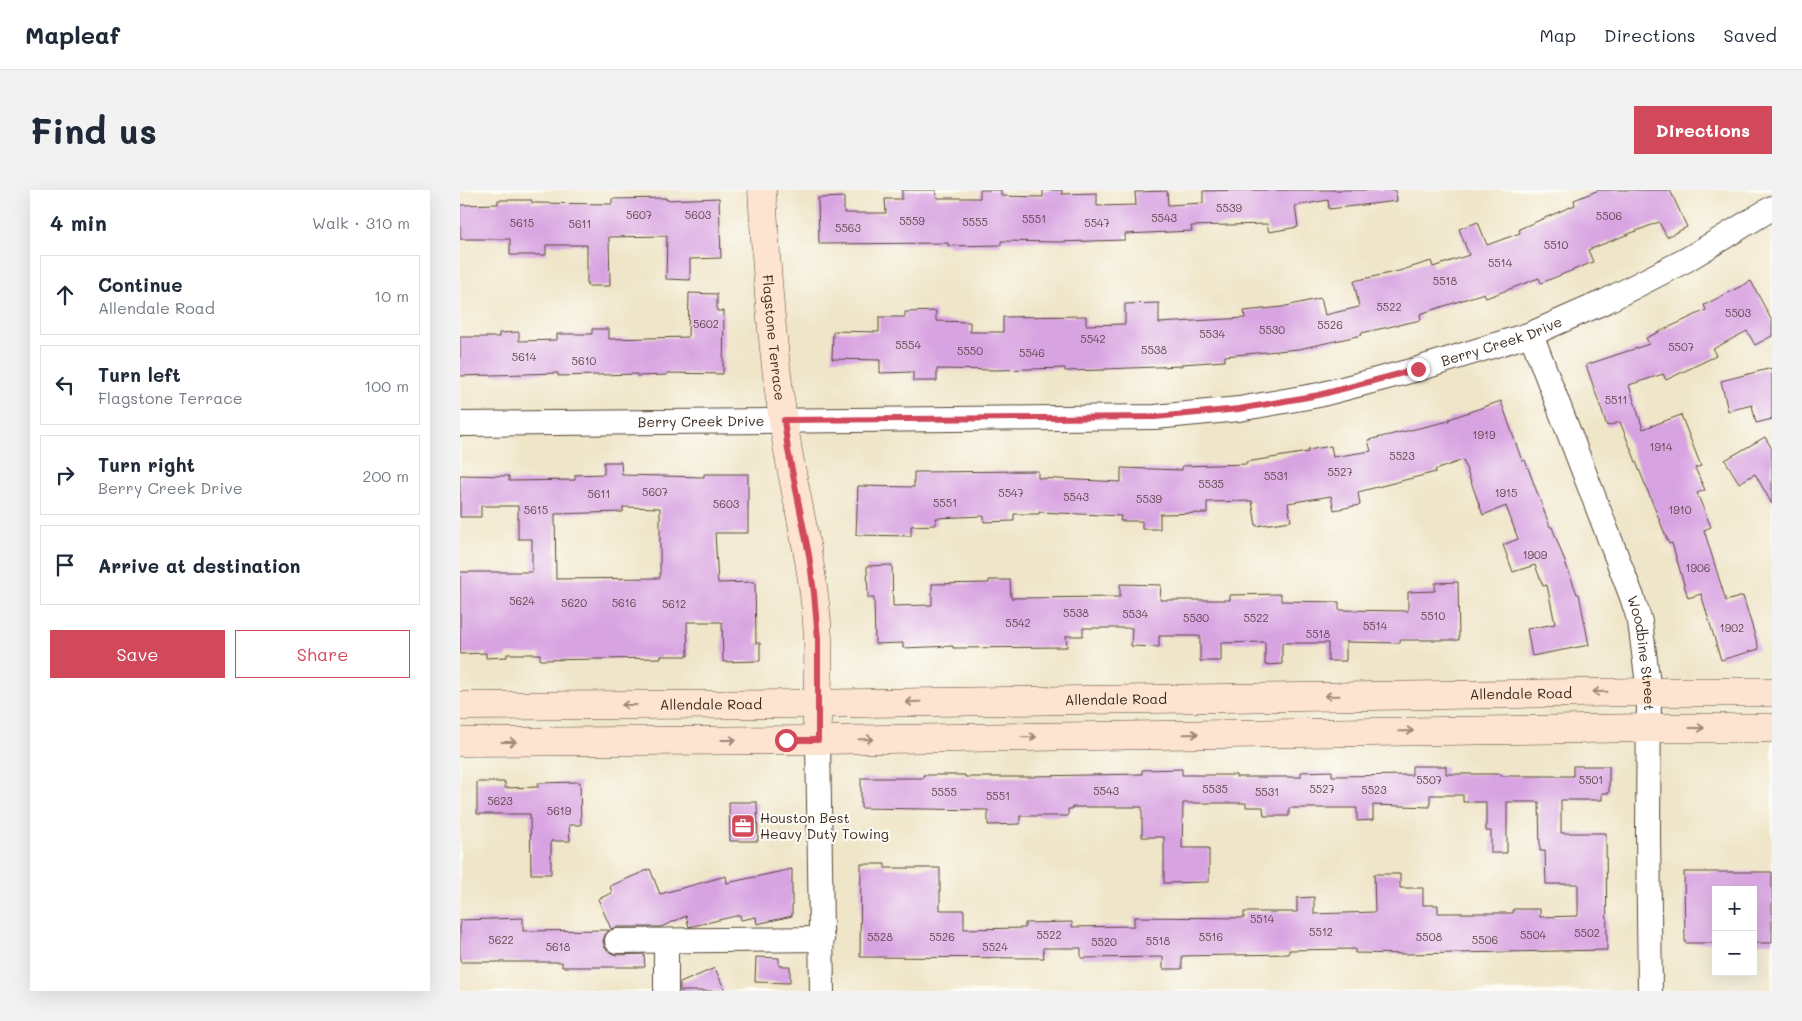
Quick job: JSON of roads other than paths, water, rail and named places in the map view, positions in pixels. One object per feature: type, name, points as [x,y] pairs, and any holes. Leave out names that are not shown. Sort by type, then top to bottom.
[{"type":"main road","name":"Flagstone Terrace","points":[[762,190],[766,271],[784,420],[788,450],[809,555],[814,593],[818,639],[818,740]]},
{"type":"main road","name":"Allendale Road","points":[[460,706],[817,704],[1649,692],[1772,692]]},
{"type":"main road","points":[[1372,696],[1372,732]]},
{"type":"main road","points":[[1096,699],[1096,736]]},
{"type":"main road","points":[[542,706],[542,742]]},
{"type":"main road","points":[[460,742],[818,740],[1648,728],[1772,728]]},
{"type":"street","name":"Berry Creek Drive","points":[[460,424],[1155,417],[1239,409],[1319,395],[1418,369],[1531,334],[1606,300],[1686,260],[1772,208]]},
{"type":"street","name":"Woodbine Street","points":[[1531,334],[1640,622],[1649,692],[1650,991]]},
{"type":"street","name":"Flagstone Terrace","points":[[818,740],[822,991]]},
{"type":"street","points":[[617,942],[822,939]]},
{"type":"street","points":[[666,941],[666,991]]},
{"type":"place","name":"Houston Best Heavy Duty Towing","points":[[743,826]]}]
